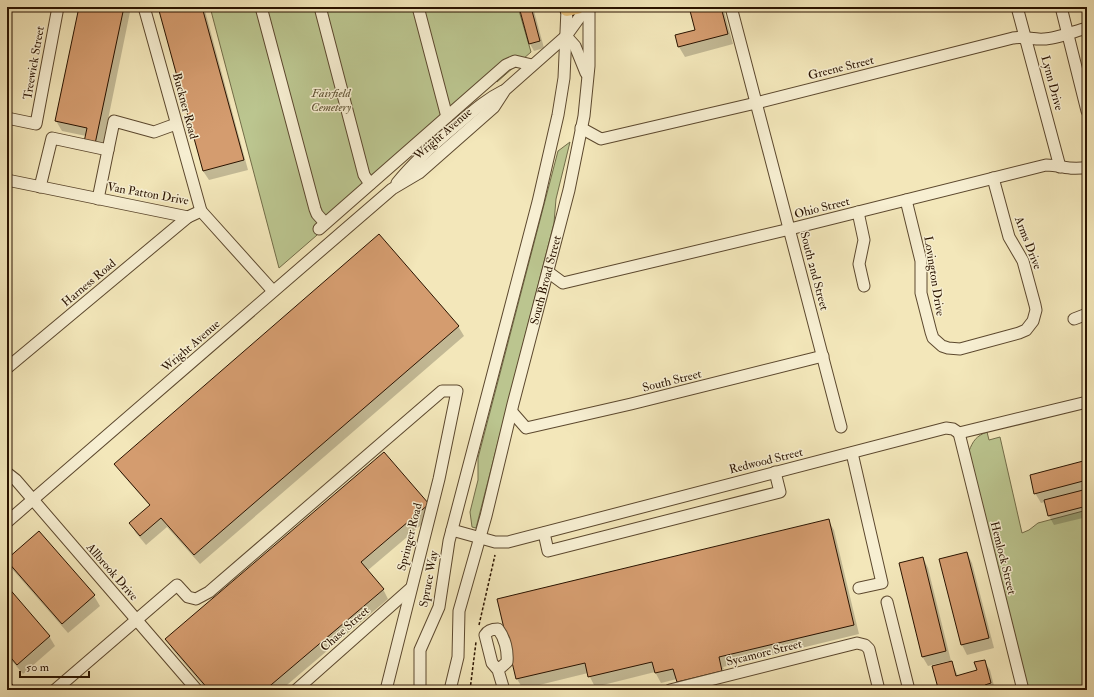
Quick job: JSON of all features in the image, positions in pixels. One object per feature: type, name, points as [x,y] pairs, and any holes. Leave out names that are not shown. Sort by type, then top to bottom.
[{"type":"street","name":"Treewick Street","points":[[7,118],[36,124],[58,7]]},
{"type":"street","name":"Buckner Road","points":[[144,7],[201,211]]},
{"type":"street","points":[[261,7],[315,209],[322,226],[506,65],[515,61],[532,65]]},
{"type":"street","points":[[320,7],[364,175],[370,184]]},
{"type":"street","points":[[418,7],[447,117]]},
{"type":"street","name":"Wright Avenue","points":[[7,522],[392,189],[411,166],[433,145],[487,99],[505,90],[566,36],[588,7]]},
{"type":"street","name":"South Broad Street","points":[[478,544],[569,190],[584,116],[588,78],[588,7]]},
{"type":"street","name":"South 2nd Street","points":[[731,7],[841,427]]},
{"type":"street","name":"Lynn Drive","points":[[1017,7],[1060,167]]},
{"type":"street","points":[[1060,7],[1087,110]]},
{"type":"street","points":[[452,530],[538,202],[558,116],[564,78],[566,36],[571,8]]},
{"type":"street","name":"Greene Street","points":[[581,128],[601,139],[756,103],[1013,38],[1026,37],[1047,39],[1087,28]]},
{"type":"street","points":[[566,36],[575,46],[588,78]]},
{"type":"street","points":[[98,198],[114,122],[154,132],[176,124]]},
{"type":"street","points":[[40,187],[52,138],[108,150]]},
{"type":"street","name":"Ohio Street","points":[[548,272],[563,283],[790,230],[1046,165],[1074,169],[1087,167]]},
{"type":"street","name":"Arms Drive","points":[[993,178],[1009,237],[1023,261],[1036,310],[1033,321],[1026,330],[995,340]]},
{"type":"street","name":"Van Patton Drive","points":[[7,180],[188,217],[201,211],[273,291]]},
{"type":"street","name":"Lovington Drive","points":[[906,200],[921,261],[921,292],[933,338],[942,346],[954,349],[995,340]]},
{"type":"street","points":[[858,212],[864,236],[864,244],[859,264],[864,286]]},
{"type":"street","name":"Harness Road","points":[[7,368],[188,217]]},
{"type":"street","points":[[1074,319],[1087,314]]},
{"type":"street","name":"South Street","points":[[512,412],[526,428],[631,404],[823,356]]},
{"type":"street","name":"Springer Road","points":[[136,621],[177,585],[188,597],[196,599],[209,592],[442,391],[457,391],[439,479],[386,690]]},
{"type":"street","name":"Redwood Street","points":[[452,530],[478,544],[508,542],[946,428],[953,429],[959,433],[1087,402]]},
{"type":"street","name":"Hemlock Street","points":[[959,433],[1023,690]]},
{"type":"street","points":[[852,452],[882,583],[859,588]]},
{"type":"street","points":[[544,533],[548,551],[780,492],[775,472]]},
{"type":"street","name":"Allbrook Drive","points":[[7,473],[16,480],[197,690]]},
{"type":"street","points":[[650,505],[655,524]]},
{"type":"street","name":"Spruce Way","points":[[420,690],[420,650],[439,607],[452,530]]},
{"type":"street","points":[[450,690],[458,657],[459,611],[478,544]]},
{"type":"street","name":"Chase Street","points":[[296,690],[411,588]]},
{"type":"street","points":[[888,602],[909,690]]},
{"type":"street","points":[[55,690],[136,621]]},
{"type":"street","name":"Sycamore Street","points":[[670,690],[857,644],[865,645],[869,649],[880,690]]},
{"type":"street","points":[[498,670],[504,690]]},
{"type":"path","points":[[478,630],[495,555]]},
{"type":"path","points":[[470,690],[477,637]]},
{"type":"green space","name":"Fairfield Cemetery","points":[[210,7],[518,7],[531,52],[497,82],[496,80],[279,268]]},
{"type":"green space","points":[[570,142],[556,199],[554,223],[476,528],[472,527],[470,512],[478,480],[478,458],[558,151]]},
{"type":"green space","points":[[987,432],[989,440],[1000,437],[1022,533],[1038,523],[1087,510],[1087,690],[1027,690],[969,451],[975,439]]},
{"type":"building","points":[[79,7],[124,7],[95,144],[84,142],[87,128],[55,121]]},
{"type":"building","points":[[158,7],[202,7],[244,160],[203,171]]},
{"type":"building","points":[[519,7],[531,7],[540,41],[529,44]]},
{"type":"building","points":[[689,7],[721,7],[728,34],[678,47],[675,35],[695,30]]},
{"type":"building","points":[[379,234],[459,326],[194,555],[161,518],[140,536],[129,523],[150,505],[114,464]]},
{"type":"building","points":[[384,452],[429,504],[361,562],[384,589],[265,690],[209,690],[165,639]]},
{"type":"building","points":[[1087,460],[1087,480],[1034,494],[1030,475]]},
{"type":"building","points":[[1087,489],[1087,506],[1048,516],[1044,500]]},
{"type":"building","points":[[829,519],[854,625],[719,657],[722,671],[677,682],[673,669],[655,673],[652,662],[588,677],[585,663],[516,679],[497,599]]},
{"type":"building","points":[[39,531],[95,595],[62,624],[7,561],[7,559]]},
{"type":"building","points":[[967,552],[989,638],[961,645],[939,559]]},
{"type":"building","points":[[923,557],[946,651],[922,657],[899,563]]},
{"type":"building","points":[[7,586],[50,636],[17,665],[7,653]]},
{"type":"building","points":[[985,660],[991,683],[985,685],[987,690],[929,690],[938,688],[932,666],[952,661],[956,676],[977,670],[974,662]]},
{"type":"building","points":[[7,678],[17,690],[7,690]]}]
